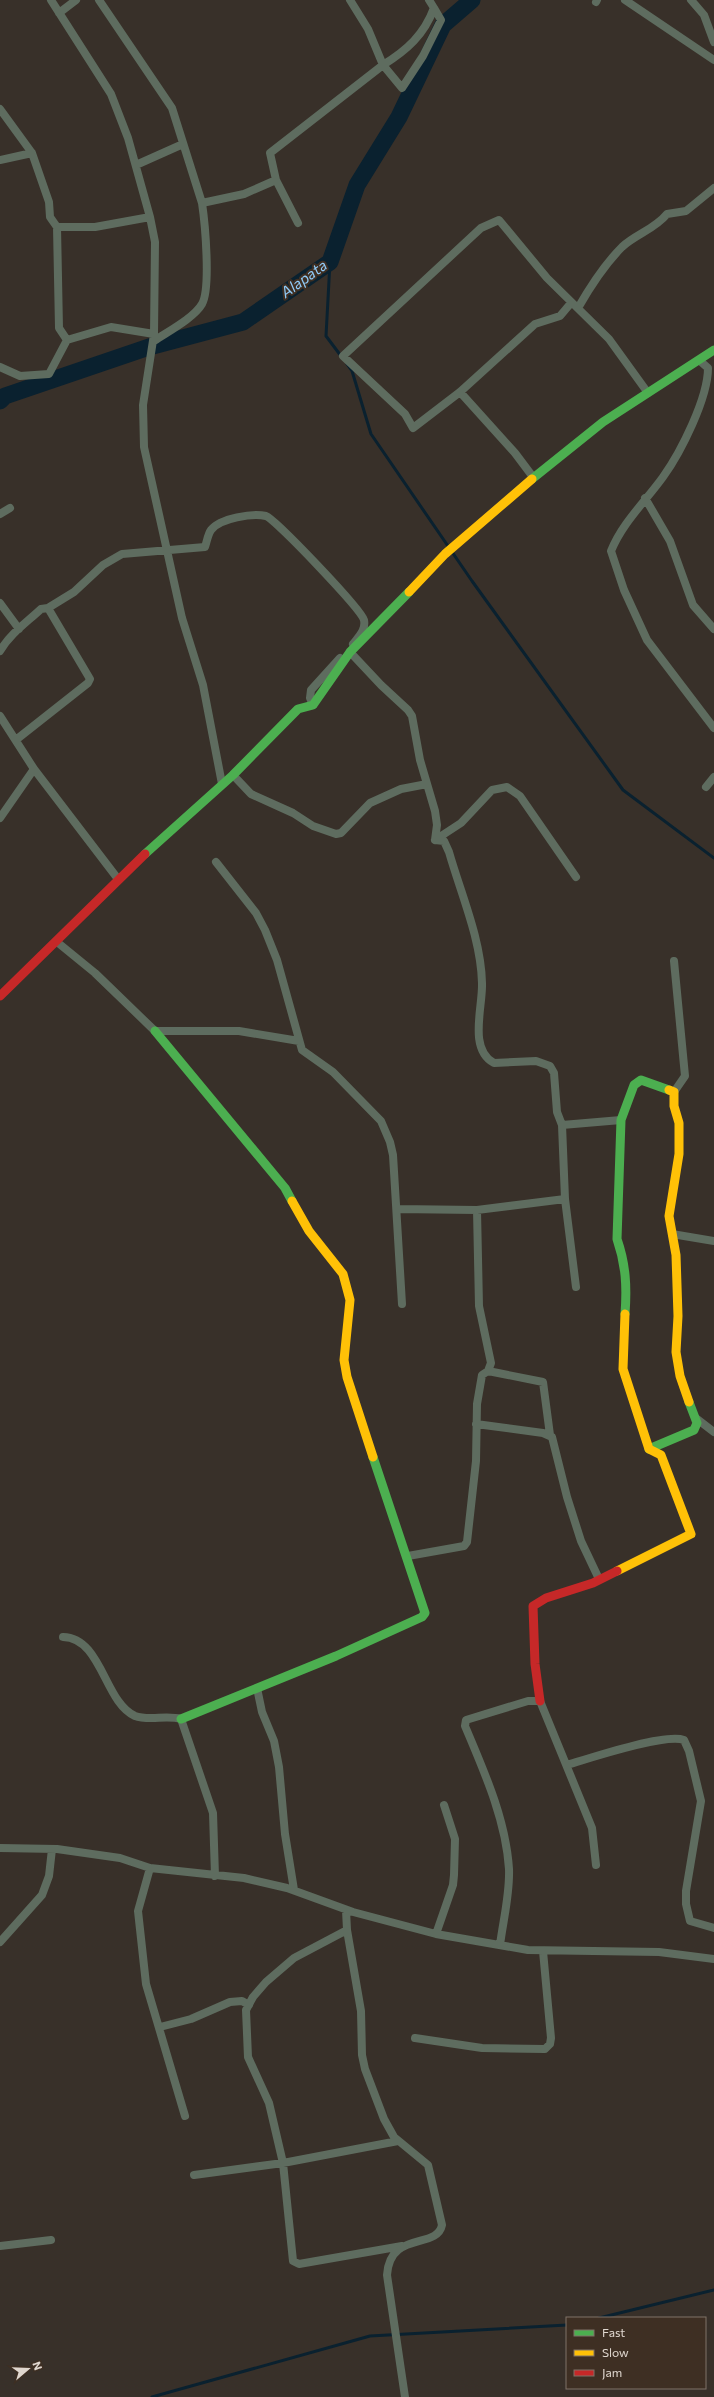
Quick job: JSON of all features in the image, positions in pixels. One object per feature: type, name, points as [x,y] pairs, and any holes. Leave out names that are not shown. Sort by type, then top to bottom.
[{"type":"street","points":[[51,0],[111,94],[136,165],[150,217],[155,242],[154,338],[143,405],[144,447],[187,640],[202,685],[222,784]]},
{"type":"street","points":[[58,13],[76,0]]},
{"type":"street","points":[[0,367],[20,376],[49,374],[68,340],[111,327],[154,338],[174,328],[202,303],[207,278],[202,203],[172,108],[165,100],[144,65],[99,0]]},
{"type":"street","points":[[350,0],[368,29],[383,65],[402,88],[423,56],[441,20],[429,0]]},
{"type":"street","points":[[625,0],[714,60]]},
{"type":"street","points":[[691,0],[704,15],[714,42]]},
{"type":"street","points":[[298,222],[276,180],[270,152],[383,65],[401,54],[419,37],[434,8]]},
{"type":"street","points":[[0,109],[32,153],[49,202],[50,217],[57,227],[59,328],[68,340]]},
{"type":"street","points":[[136,165],[183,144]]},
{"type":"street","points":[[0,160],[32,153]]},
{"type":"street","points":[[202,203],[237,196],[276,180]]},
{"type":"street","points":[[648,393],[609,339],[575,305],[535,265],[499,220],[481,228],[343,356],[405,414],[413,428],[460,392],[535,324],[560,316],[575,305],[622,247],[660,222],[666,214],[686,211],[714,188]]},
{"type":"street","points":[[57,227],[94,227],[150,217]]},
{"type":"street","points":[[0,996],[57,942],[118,879],[233,775],[298,709],[313,705],[350,652],[367,637],[445,554],[533,477],[603,422],[714,350]]},
{"type":"street","points":[[699,360],[708,368],[708,380],[702,403],[663,476],[631,514],[611,551],[624,590],[647,640],[714,728]]},
{"type":"street","points":[[460,392],[516,453],[533,477]]},
{"type":"street","points":[[645,498],[670,541],[693,605],[714,629]]},
{"type":"street","points":[[0,514],[10,508]]},
{"type":"street","points":[[0,651],[14,632],[41,608],[48,608],[74,592],[103,565],[122,554],[205,547],[212,530],[219,524],[249,514],[267,516],[339,587],[362,614],[364,620],[363,632],[311,690],[310,698],[313,705]]},
{"type":"street","points":[[0,603],[19,629]]},
{"type":"street","points":[[17,739],[88,683],[90,679],[48,608]]},
{"type":"street","points":[[350,652],[381,685],[408,710],[412,716],[437,825],[435,840]]},
{"type":"street","points":[[0,716],[17,739],[34,769],[118,879]]},
{"type":"street","points":[[0,818],[34,769]]},
{"type":"street","points":[[233,775],[251,794],[293,813],[313,826],[336,834],[341,833],[370,803],[401,789],[427,784]]},
{"type":"street","points":[[706,787],[714,777]]},
{"type":"street","points":[[435,840],[461,823],[492,790],[507,787],[520,796],[576,877]]},
{"type":"street","points":[[435,840],[444,841],[449,852],[475,942],[482,981],[479,1019],[480,1045],[484,1055],[494,1063],[536,1061],[550,1066],[554,1073],[557,1112],[562,1125],[565,1199],[576,1287]]},
{"type":"street","points":[[216,862],[256,913],[265,930],[277,960],[302,1050],[332,1072],[381,1121],[386,1130],[393,1155],[402,1304]]},
{"type":"street","points":[[57,942],[95,973],[155,1031],[286,1188],[310,1231],[342,1274],[350,1300],[345,1368],[425,1609],[422,1617],[336,1656],[181,1719],[136,1716],[120,1702],[95,1660],[78,1640],[63,1637]]},
{"type":"street","points":[[674,961],[685,1076],[674,1092],[674,1106],[679,1122],[679,1154],[669,1204],[676,1255],[677,1362],[684,1391],[697,1419],[714,1432]]},
{"type":"street","points":[[155,1031],[239,1031],[299,1041]]},
{"type":"street","points":[[596,1865],[592,1828],[540,1701],[535,1664],[532,1607],[546,1598],[599,1579],[691,1534],[662,1455],[649,1449],[625,1378],[622,1360],[627,1284],[623,1257],[617,1239],[621,1120],[630,1100],[634,1085],[639,1080],[674,1092]]},
{"type":"street","points":[[562,1125],[621,1120]]},
{"type":"street","points":[[397,1209],[477,1210],[565,1199]]},
{"type":"street","points":[[408,1556],[466,1545],[476,1461],[476,1424],[480,1377],[488,1371],[491,1363],[479,1306],[477,1210]]},
{"type":"street","points":[[672,1234],[714,1241]]},
{"type":"street","points":[[488,1371],[544,1383],[550,1435],[554,1441],[567,1497],[581,1541],[599,1579]]},
{"type":"street","points":[[649,1449],[694,1430],[697,1419]]},
{"type":"street","points":[[476,1424],[550,1435]]},
{"type":"street","points":[[257,1688],[262,1712],[274,1741],[279,1767],[285,1834],[294,1890]]},
{"type":"street","points":[[500,1945],[509,1871],[508,1855],[501,1823],[480,1762],[464,1723],[470,1718],[528,1701],[540,1701]]},
{"type":"street","points":[[181,1719],[213,1813],[215,1876]]},
{"type":"street","points":[[567,1765],[658,1741],[679,1738],[684,1740],[690,1751],[701,1801],[693,1838],[686,1904],[690,1921],[714,1928]]},
{"type":"street","points":[[436,1934],[453,1885],[454,1875],[455,1839],[444,1805]]},
{"type":"street","points":[[0,1848],[52,1849],[120,1858],[150,1868],[244,1878],[294,1890],[346,1910],[436,1934],[500,1945],[543,1951],[647,1951],[714,1959]]},
{"type":"street","points":[[0,1942],[42,1895],[49,1876],[52,1849]]},
{"type":"street","points":[[150,1868],[140,1899],[138,1924],[146,1984],[160,2027],[185,2116]]},
{"type":"street","points":[[346,1910],[347,1930],[361,2011],[363,2062],[384,2119],[398,2141],[428,2165],[442,2225],[441,2229],[435,2236],[406,2245],[295,2263],[283,2163],[269,2103],[248,2057],[245,2024],[249,2005],[266,1982],[294,1958],[347,1930]]},
{"type":"street","points":[[415,2038],[482,2048],[545,2049],[550,2044],[551,2038],[543,1951]]},
{"type":"street","points":[[160,2027],[191,2020],[230,2002],[242,2001],[249,2005]]},
{"type":"street","points":[[194,2175],[283,2163],[398,2141]]},
{"type":"street","points":[[0,2246],[51,2240]]},
{"type":"street","points":[[405,2397],[400,2354],[387,2275],[388,2262],[395,2252],[406,2245]]},
{"type":"waterway","name":"Alapata","points":[[0,401],[5,396],[149,347],[243,322],[330,262],[357,185],[399,117],[443,25],[472,0]]},
{"type":"waterway","points":[[330,262],[326,336],[341,356]]},
{"type":"waterway","points":[[347,364],[352,371],[371,434],[472,581],[623,790],[714,858]]},
{"type":"waterway","points":[[603,2317],[714,2290]]},
{"type":"waterway","points":[[152,2397],[370,2336],[566,2325]]},
{"type":"traffic: fast","points":[[532,479],[603,422],[714,350]]},
{"type":"traffic: fast","points":[[145,854],[233,775],[298,709],[313,705],[350,652],[409,592]]},
{"type":"traffic: fast","points":[[155,1031],[285,1188],[292,1201]]},
{"type":"traffic: fast","points":[[625,1314],[625,1276],[617,1239],[621,1120],[634,1085],[641,1080],[669,1090]]},
{"type":"traffic: fast","points":[[649,1449],[694,1430],[697,1423],[689,1402]]},
{"type":"traffic: fast","points":[[181,1719],[336,1656],[422,1617],[425,1613],[373,1457]]},
{"type":"traffic: slow","points":[[409,592],[445,554],[532,479]]},
{"type":"traffic: slow","points":[[669,1090],[674,1092],[674,1106],[679,1123],[679,1154],[669,1216],[676,1255],[678,1316],[676,1352],[680,1376],[689,1402]]},
{"type":"traffic: slow","points":[[292,1201],[309,1231],[343,1274],[350,1300],[344,1360],[347,1377],[373,1457]]},
{"type":"traffic: slow","points":[[617,1571],[691,1534],[661,1455],[649,1449],[623,1369],[625,1314]]},
{"type":"traffic: jam","points":[[0,996],[145,854]]},
{"type":"traffic: jam","points":[[540,1701],[535,1664],[533,1606],[546,1598],[593,1583],[617,1571]]}]
